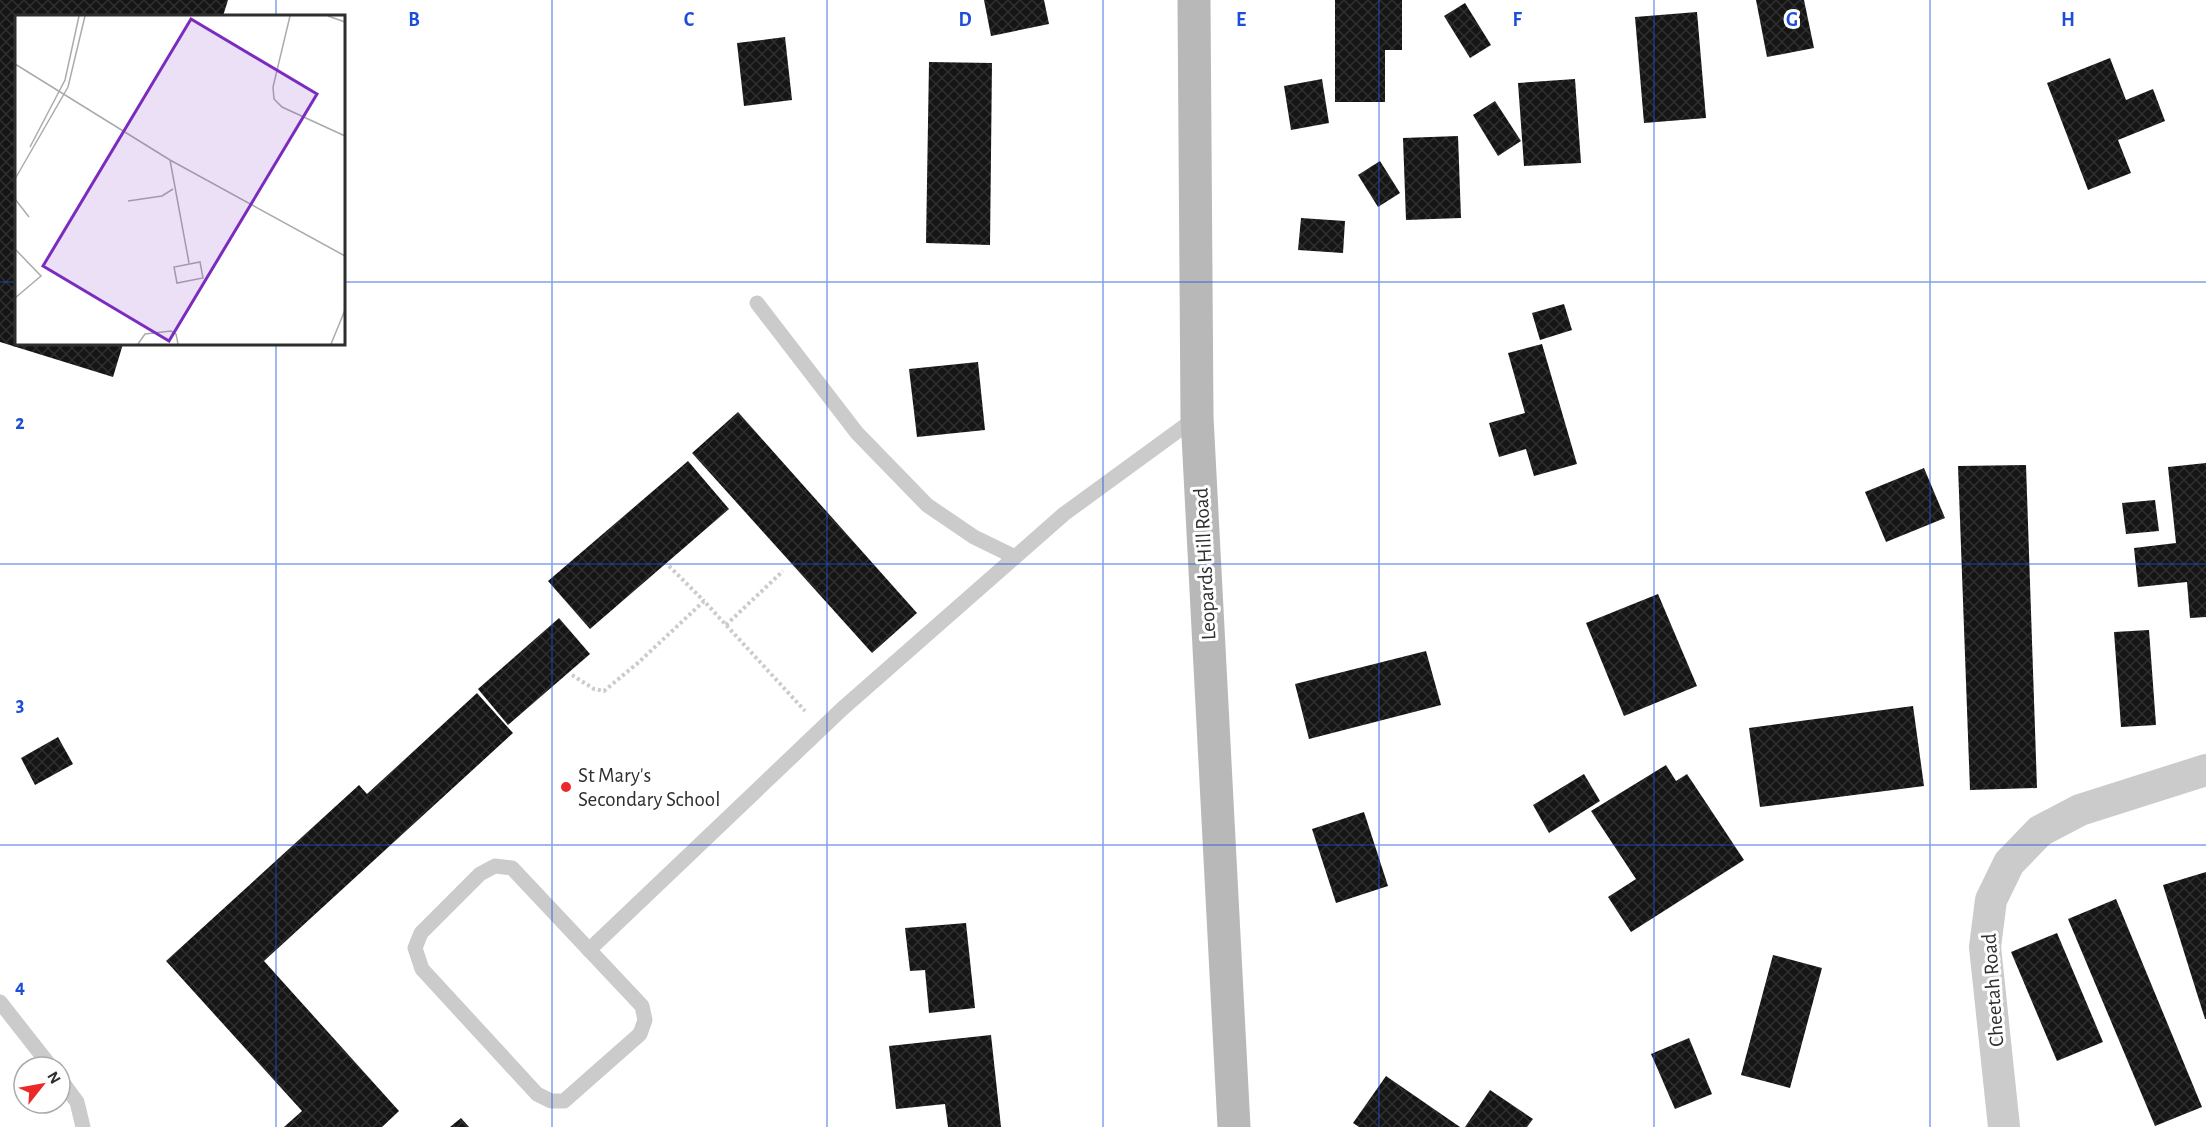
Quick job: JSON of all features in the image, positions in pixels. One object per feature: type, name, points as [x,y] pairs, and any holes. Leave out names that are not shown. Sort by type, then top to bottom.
[{"type":"main road","name":"Leopards Hill Road","points":[[1194,0],[1197,417],[1234,1127]]},
{"type":"street","name":"Cheetah Road","points":[[2004,1127],[1985,947],[1991,900],[2009,863],[2040,831],[2080,810],[2206,770]]},
{"type":"lane","points":[[757,303],[857,433],[927,505],[975,537],[1015,557]]},
{"type":"lane","points":[[589,950],[821,729],[1064,514],[1197,417]]},
{"type":"lane","points":[[495,866],[512,868],[589,950],[642,1006],[645,1020],[640,1034],[564,1101],[551,1101],[537,1094],[422,969],[415,948],[420,933],[480,874],[495,866]]},
{"type":"lane","points":[[0,1002],[42,1055]]},
{"type":"lane","points":[[72,1094],[78,1102],[83,1127]]},
{"type":"path","points":[[669,566],[821,729]]},
{"type":"path","points":[[726,625],[783,571]]},
{"type":"path","points":[[572,675],[594,689],[604,691],[639,662],[704,601]]},
{"type":"building","points":[[0,0],[228,0],[223,15],[15,15],[15,345],[123,345],[113,377],[0,342]]},
{"type":"building","points":[[984,0],[1044,0],[1049,24],[991,36]]},
{"type":"building","points":[[1335,0],[1402,0],[1402,50],[1385,50],[1385,102],[1335,102]]},
{"type":"building","points":[[1756,0],[1804,0],[1814,48],[1767,57]]},
{"type":"building","points":[[1465,3],[1491,45],[1470,58],[1444,16]]},
{"type":"building","points":[[1697,12],[1706,118],[1644,123],[1635,17]]},
{"type":"building","points":[[785,37],[792,100],[744,106],[737,43]]},
{"type":"building","points":[[2110,58],[2126,100],[2153,89],[2165,121],[2118,140],[2131,173],[2088,190],[2047,83]]},
{"type":"building","points":[[929,62],[992,63],[990,245],[926,243]]},
{"type":"building","points":[[1322,79],[1329,123],[1291,130],[1284,86]]},
{"type":"building","points":[[1575,79],[1581,163],[1524,166],[1518,83]]},
{"type":"building","points":[[1495,101],[1521,141],[1498,156],[1473,115]]},
{"type":"building","points":[[1458,136],[1461,218],[1406,220],[1403,138]]},
{"type":"building","points":[[1380,161],[1400,193],[1378,207],[1358,175]]},
{"type":"building","points":[[1301,218],[1345,221],[1343,253],[1298,250]]},
{"type":"building","points":[[1564,304],[1572,330],[1540,340],[1532,313]]},
{"type":"building","points":[[1542,344],[1577,464],[1534,476],[1526,449],[1499,457],[1489,423],[1525,413],[1508,353]]},
{"type":"building","points":[[978,362],[985,430],[917,437],[909,369]]},
{"type":"building","points":[[738,412],[917,613],[872,653],[692,453]]},
{"type":"building","points":[[688,461],[729,509],[590,629],[548,581]]},
{"type":"building","points":[[2206,463],[2206,617],[2190,618],[2187,582],[2138,587],[2134,548],[2176,543],[2168,467]]},
{"type":"building","points":[[2026,465],[2037,788],[1970,790],[1958,466]]},
{"type":"building","points":[[1924,468],[1945,518],[1886,542],[1865,492]]},
{"type":"building","points":[[2155,500],[2159,531],[2126,534],[2122,503]]},
{"type":"building","points":[[1658,594],[1697,686],[1624,716],[1586,623]]},
{"type":"building","points":[[559,618],[590,654],[508,725],[478,689]]},
{"type":"building","points":[[2149,630],[2156,725],[2121,727],[2114,632]]},
{"type":"building","points":[[1426,651],[1441,705],[1309,739],[1295,684]]},
{"type":"building","points":[[477,693],[513,733],[264,961],[399,1111],[382,1127],[284,1127],[302,1111],[166,961],[359,785],[367,794]]},
{"type":"building","points":[[1913,706],[1924,786],[1760,807],[1749,728]]},
{"type":"building","points":[[58,737],[73,764],[35,785],[21,758]]},
{"type":"building","points":[[1666,765],[1676,781],[1687,774],[1744,860],[1631,932],[1608,897],[1636,879],[1591,811]]},
{"type":"building","points":[[1584,774],[1600,801],[1549,833],[1533,805]]},
{"type":"building","points":[[1364,812],[1388,886],[1336,903],[1312,829]]},
{"type":"building","points":[[2206,872],[2206,1019],[2205,1019],[2163,885]]},
{"type":"building","points":[[2116,899],[2202,1107],[2155,1126],[2068,919]]},
{"type":"building","points":[[966,923],[975,1008],[929,1013],[925,970],[910,971],[905,928]]},
{"type":"building","points":[[2057,933],[2103,1042],[2057,1061],[2011,952]]},
{"type":"building","points":[[1773,955],[1822,968],[1790,1088],[1741,1075]]},
{"type":"building","points":[[991,1035],[1001,1127],[948,1127],[945,1104],[896,1109],[889,1046]]},
{"type":"building","points":[[1689,1038],[1712,1094],[1675,1109],[1651,1054]]},
{"type":"building","points":[[1386,1076],[1460,1127],[1359,1127],[1353,1123]]},
{"type":"building","points":[[1490,1090],[1533,1119],[1527,1127],[1465,1127]]},
{"type":"building","points":[[461,1118],[469,1127],[450,1127]]},
{"type":"place","name":"St Mary's Secondary School","points":[[566,787]]}]
